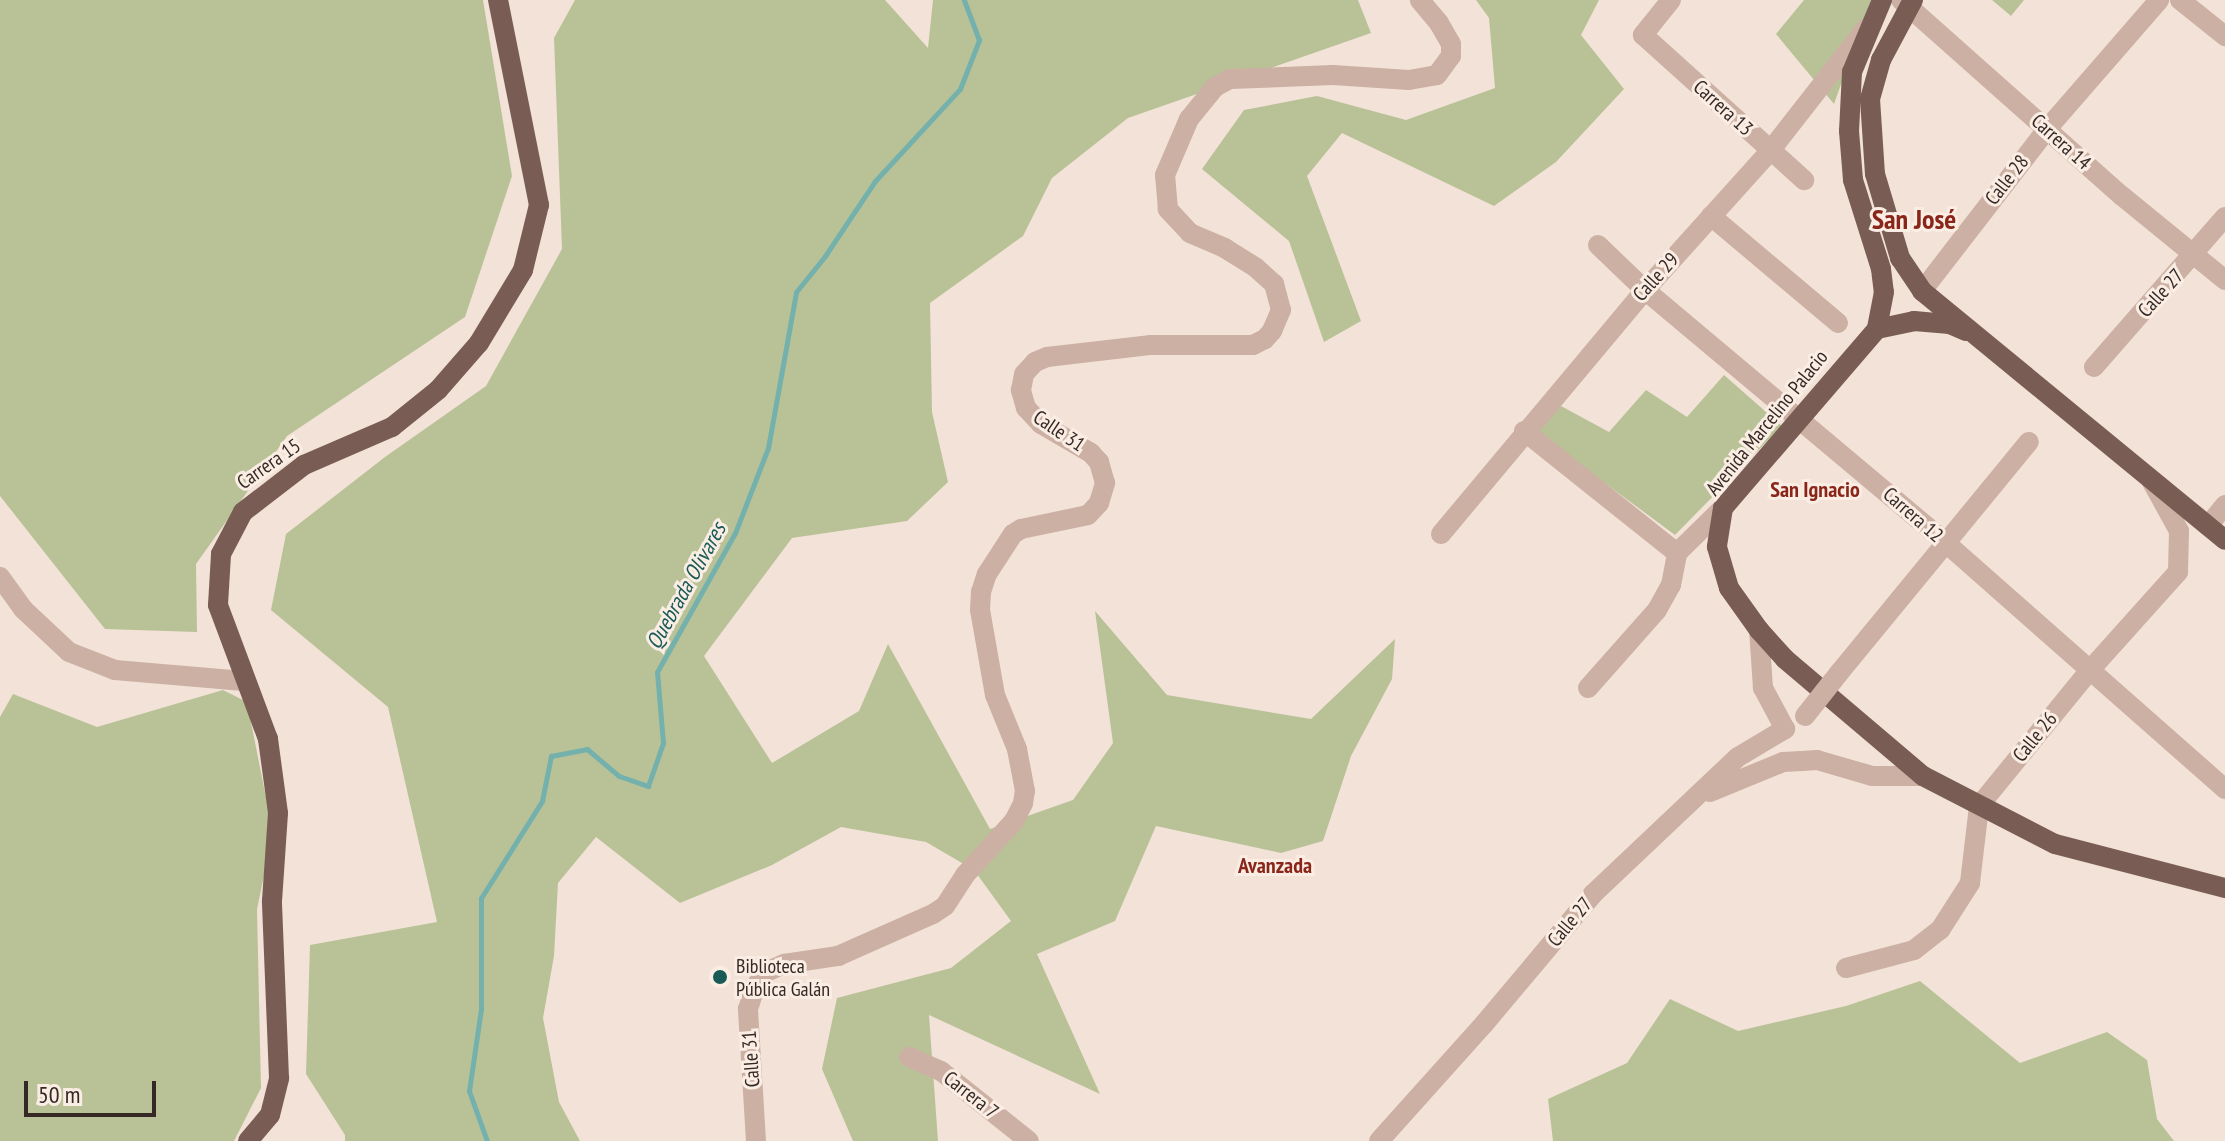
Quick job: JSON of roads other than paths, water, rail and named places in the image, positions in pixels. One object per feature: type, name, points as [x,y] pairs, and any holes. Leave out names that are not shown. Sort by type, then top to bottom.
[{"type":"main road","name":"Carrera 15","points":[[248,1141],[270,1115],[279,1078],[272,901],[278,813],[268,739],[218,605],[221,554],[243,512],[304,465],[392,427],[438,390],[479,343],[523,270],[539,205],[498,0]]},
{"type":"main road","points":[[1882,0],[1852,72],[1849,131],[1853,180],[1881,269],[1884,292],[1877,329],[1914,321],[1950,324],[1985,339]]},
{"type":"main road","points":[[1907,2],[1881,60],[1870,99],[1875,174],[1900,258],[1922,291],[1985,339],[2225,540]]},
{"type":"main road","name":"Avenida Marcelino Palacio","points":[[1877,329],[1723,508],[1717,547],[1729,588],[1759,630],[1849,717],[1923,776],[2055,844],[2225,888]]},
{"type":"street","name":"Calle 31","points":[[756,1141],[748,1009],[755,987],[766,972],[784,964],[838,956],[933,914],[945,906],[965,875],[1014,821],[1023,803],[1025,791],[1017,749],[995,695],[980,610],[981,592],[987,574],[1013,534],[1021,529],[1088,515],[1099,503],[1105,483],[1099,462],[1091,453],[1041,424],[1026,408],[1021,390],[1024,374],[1035,362],[1047,357],[1151,345],[1242,346],[1265,339],[1281,310],[1274,284],[1225,248],[1190,233],[1168,209],[1165,175],[1189,119],[1215,87],[1243,77],[1333,75],[1409,80],[1437,75],[1451,56],[1451,44],[1420,0]]},
{"type":"street","name":"Carrera 13","points":[[1671,0],[1643,35],[1804,180]]},
{"type":"street","name":"Calle 28","points":[[1922,291],[2047,129],[2159,0]]},
{"type":"street","points":[[2180,0],[2225,36]]},
{"type":"street","name":"Carrera 14","points":[[1907,2],[2047,129],[2225,280]]},
{"type":"street","name":"Calle 29","points":[[1441,534],[1645,290],[1770,151],[1871,22]]},
{"type":"street","points":[[1711,216],[1838,323]]},
{"type":"street","name":"Calle 27","points":[[2094,367],[2195,255],[2225,217]]},
{"type":"street","name":"Carrera 12","points":[[1598,245],[1645,290],[1946,543],[2225,789]]},
{"type":"street","points":[[1524,431],[1677,553]]},
{"type":"street","points":[[1805,716],[2029,442]]},
{"type":"street","name":"Calle 26","points":[[1979,806],[2090,670],[2178,572],[2179,531],[2147,474]]},
{"type":"street","points":[[2208,526],[2225,505]]},
{"type":"street","points":[[1588,688],[1657,610],[1671,585],[1677,553],[1723,508]]},
{"type":"street","points":[[0,577],[23,609],[69,652],[115,670],[244,681]]},
{"type":"street","name":"Calle 27","points":[[1379,1141],[1484,1024],[1593,894],[1738,757],[1785,729],[1763,688],[1759,630]]},
{"type":"street","points":[[1699,797],[1765,769],[1793,761],[1817,760],[1872,776],[1923,776]]},
{"type":"street","points":[[1846,968],[1914,950],[1940,930],[1970,883],[1979,806]]},
{"type":"street","name":"Carrera 7","points":[[909,1057],[941,1071],[1029,1141]]},
{"type":"waterway","name":"Quebrada Olivares","points":[[487,1141],[469,1091],[481,1009],[481,898],[542,801],[551,756],[587,749],[619,776],[648,786],[663,743],[657,672],[735,533],[768,448],[796,292],[825,256],[875,181],[960,89],[979,40],[964,0]]},
{"type":"place","name":"Biblioteca Pública Galán","points":[[720,977]]},
{"type":"district","name":"San José","points":[[1914,219]]},
{"type":"district","name":"San Ignacio","points":[[1815,490]]},
{"type":"district","name":"Avanzada","points":[[1275,866]]}]
